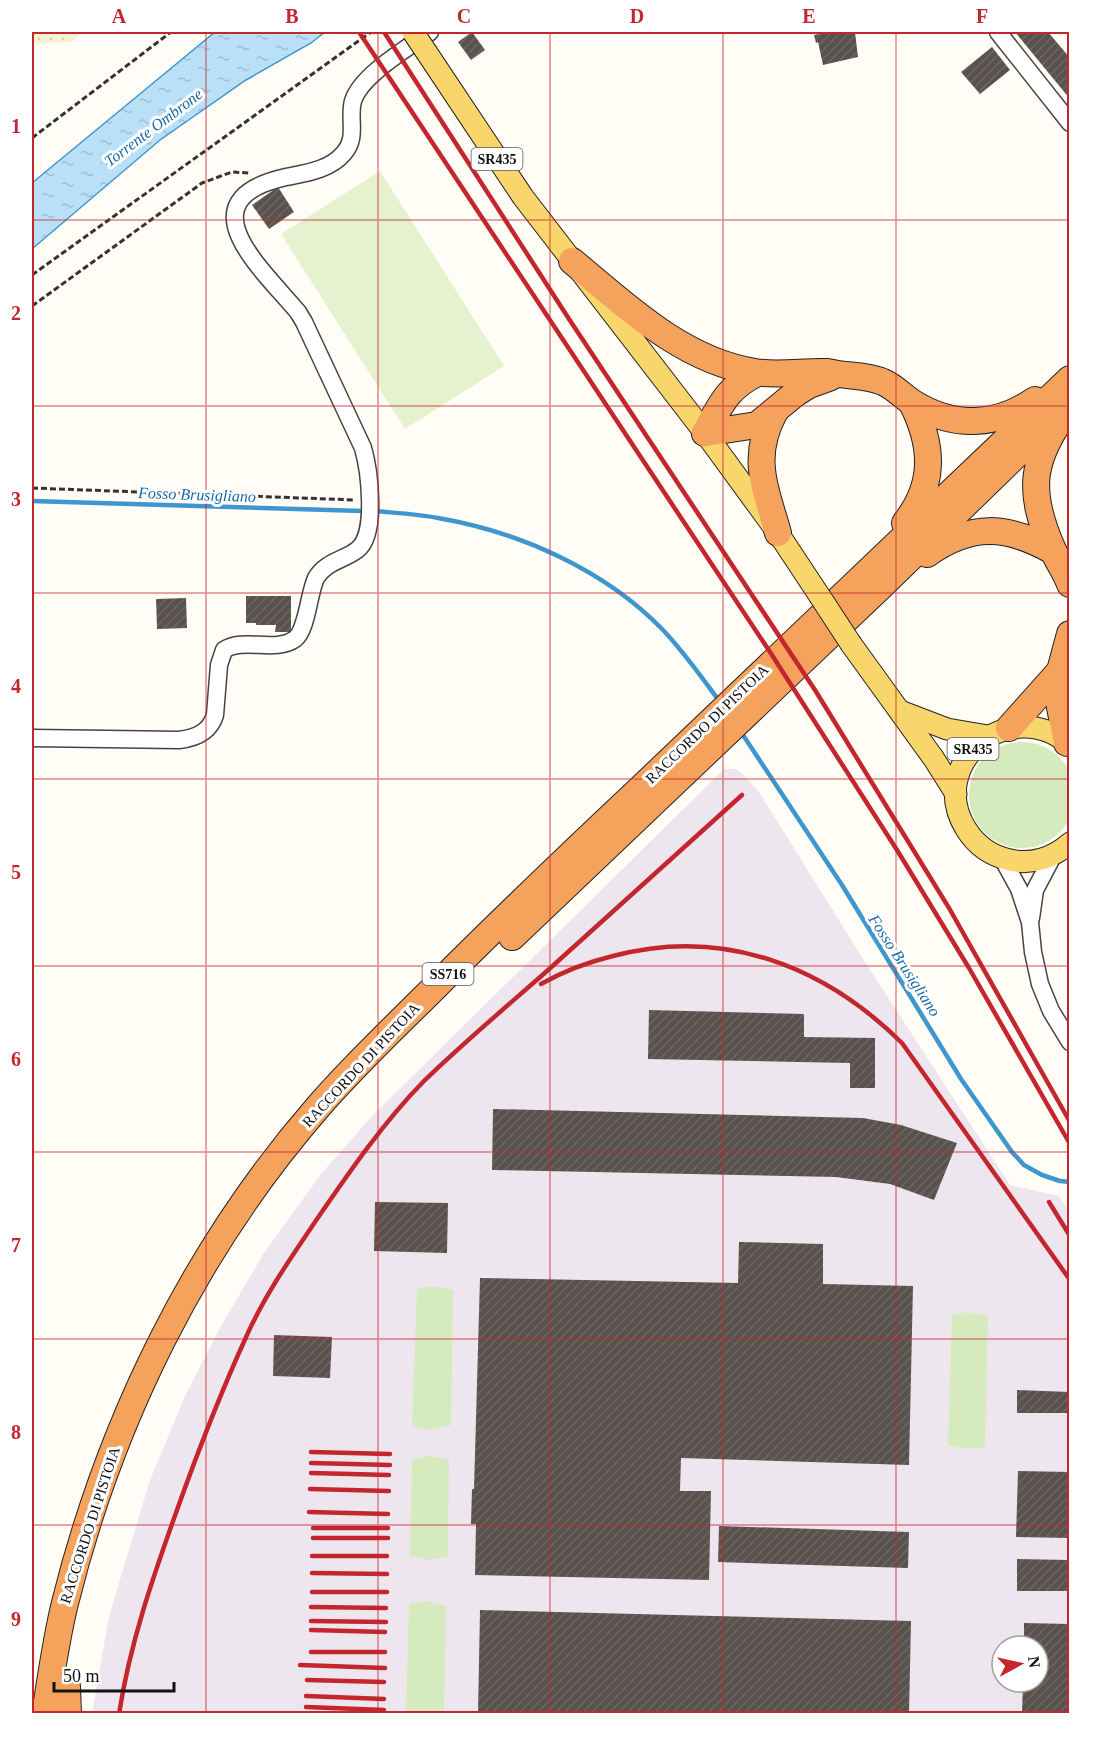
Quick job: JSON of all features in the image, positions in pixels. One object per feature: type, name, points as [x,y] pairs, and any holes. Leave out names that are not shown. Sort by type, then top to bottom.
[{"type":"highway","points":[[572,261],[638,315],[681,344],[716,362],[758,373],[828,372],[863,376],[881,381],[912,403],[945,418],[967,423],[997,419],[1026,406],[1070,377]]},
{"type":"highway","points":[[705,433],[729,392],[758,373]]},
{"type":"highway","points":[[705,433],[757,425],[801,390],[837,374]]},
{"type":"highway","name":"RACCORDO DI PISTOIA","points":[[63,1713],[77,1629],[90,1573],[121,1476],[142,1424],[169,1365],[212,1284],[282,1179],[333,1115],[427,1019],[874,578],[1070,377]]},
{"type":"highway","points":[[874,578],[914,512],[927,478],[927,440],[923,425],[912,403]]},
{"type":"highway","points":[[1070,404],[1048,436],[1036,468],[1037,498],[1053,552],[1060,561],[1070,584]]},
{"type":"highway","name":"RACCORDO DI PISTOIA","points":[[45,1713],[64,1607],[103,1475],[138,1391],[170,1325],[211,1252],[251,1192],[317,1108],[386,1034],[874,578],[1070,404]]},
{"type":"highway","points":[[775,411],[763,438],[761,463],[763,482],[778,534]]},
{"type":"highway","points":[[874,578],[942,544],[975,532],[999,531],[1016,534],[1053,552]]},
{"type":"highway","points":[[1068,744],[1057,699],[1060,670],[1070,634]]},
{"type":"highway","points":[[998,732],[1060,670]]},
{"type":"highway","points":[[67,1687],[68,1713]]},
{"type":"main road","name":"SR435","points":[[413,32],[523,198],[705,433],[778,534],[851,644],[934,759],[956,794]]},
{"type":"main road","name":"SR435","points":[[899,711],[946,729],[998,732],[1036,728],[1053,733],[1068,744]]},
{"type":"main road","name":"SR435","points":[[998,732],[972,750],[963,763],[958,778],[956,794],[959,815],[969,834],[984,849],[1002,858],[1029,861],[1065,847]]},
{"type":"street","points":[[32,738],[179,740],[203,733],[213,723],[219,665],[224,650],[236,645],[281,644],[294,640],[299,636],[314,585],[321,572],[332,563],[356,551],[365,541],[369,525],[369,501],[363,448],[298,312],[243,245],[236,227],[236,209],[243,195],[260,185],[314,171],[329,165],[344,153],[352,137],[351,110],[360,85],[430,32]]},
{"type":"street","points":[[998,32],[1070,123]]},
{"type":"street","points":[[1030,922],[1035,890],[1065,847]]},
{"type":"street","points":[[1002,858],[1019,889],[1030,922],[1040,984],[1051,1011],[1070,1042]]},
{"type":"path","points":[[32,138],[171,32]]},
{"type":"path","points":[[32,275],[371,32]]},
{"type":"path","points":[[32,306],[202,183],[232,172],[251,173]]},
{"type":"path","points":[[32,488],[369,501]]},
{"type":"shaded area","points":[[32,32],[82,32],[71,42],[32,44]]},
{"type":"shaded area","points":[[724,769],[736,769],[759,792],[865,962],[1010,1185],[1059,1196],[1069,1212],[1069,1713],[92,1714],[109,1616],[150,1480],[185,1396],[221,1326],[264,1253],[321,1174],[372,1116]]},
{"type":"green space","points":[[380,171],[504,366],[405,429],[281,234]]},
{"type":"green space","points":[[1022,742],[1042,746],[1060,757],[1071,775],[1075,795],[1071,815],[1060,833],[1042,844],[1022,848],[1002,844],[984,833],[973,815],[969,795],[973,775],[984,757],[1002,746]]},
{"type":"green space","points":[[432,1286],[453,1290],[451,1425],[431,1430],[412,1426],[417,1289]]},
{"type":"green space","points":[[967,1312],[988,1316],[985,1447],[968,1449],[948,1446],[952,1315]]},
{"type":"green space","points":[[427,1456],[449,1460],[448,1556],[429,1560],[410,1556],[412,1460]]},
{"type":"green space","points":[[427,1601],[446,1606],[444,1713],[406,1713],[409,1604]]},
{"type":"water","name":"Torrente Ombrone","points":[[215,32],[325,32],[311,43],[246,80],[160,140],[32,249],[32,183]]},
{"type":"building","points":[[472,32],[485,50],[471,60],[458,42]]},
{"type":"building","points":[[855,32],[858,57],[823,65],[818,42],[816,43],[814,35]]},
{"type":"building","points":[[1015,32],[1048,32],[1070,58],[1070,99]]},
{"type":"building","points":[[992,47],[1010,70],[980,94],[961,72]]},
{"type":"building","points":[[278,187],[294,212],[269,229],[252,205]]},
{"type":"building","points":[[246,596],[291,596],[291,632],[275,632],[276,625],[246,623]]},
{"type":"building","points":[[186,598],[187,628],[157,629],[156,599]]},
{"type":"building","points":[[649,1010],[804,1014],[804,1037],[875,1038],[875,1088],[850,1088],[850,1063],[648,1059]]},
{"type":"building","points":[[493,1109],[863,1118],[901,1125],[957,1143],[934,1200],[890,1184],[836,1177],[492,1170]]},
{"type":"building","points":[[375,1202],[448,1203],[447,1253],[374,1251]]},
{"type":"building","points":[[739,1242],[823,1244],[823,1284],[913,1286],[909,1465],[681,1458],[680,1491],[711,1491],[709,1580],[475,1575],[476,1524],[471,1524],[480,1278],[738,1283]]},
{"type":"building","points":[[274,1335],[332,1337],[330,1378],[273,1376]]},
{"type":"building","points":[[1017,1390],[1070,1392],[1070,1413],[1017,1413]]},
{"type":"building","points":[[1018,1471],[1070,1472],[1070,1538],[1016,1537]]},
{"type":"building","points":[[719,1526],[909,1532],[908,1568],[718,1562]]},
{"type":"building","points":[[1017,1559],[1070,1560],[1070,1591],[1017,1591]]},
{"type":"building","points":[[480,1610],[911,1621],[909,1714],[478,1714]]},
{"type":"building","points":[[1024,1623],[1070,1624],[1070,1714],[1022,1714],[1023,1694],[1050,1694],[1050,1634],[1024,1634]]},
{"type":"waterway","name":"Fosso Brusigliano","points":[[32,501],[363,511]]},
{"type":"waterway","name":"Fosso Brusigliano","points":[[375,511],[469,524],[530,544],[588,572],[615,589],[663,630],[717,698]]},
{"type":"waterway","name":"Fosso Brusigliano","points":[[743,735],[842,885],[961,1079],[1012,1152],[1024,1165],[1042,1175],[1070,1182]]},
{"type":"railway","points":[[359,32],[770,652],[897,850],[969,968],[1070,1144]]},
{"type":"railway","points":[[384,32],[569,319],[815,690],[949,908],[1070,1122]]},
{"type":"railway","points":[[119,1714],[129,1662],[143,1610],[210,1422],[254,1320],[278,1277],[315,1222],[380,1132],[423,1082],[742,795]]},
{"type":"railway","points":[[541,984],[576,967],[613,956],[654,948],[693,946],[732,950],[769,959],[839,992],[902,1043],[1070,1280]]},
{"type":"railway","points":[[1049,1202],[1070,1236]]},
{"type":"railway","points":[[311,1452],[390,1454]]},
{"type":"railway","points":[[311,1463],[390,1465]]},
{"type":"railway","points":[[311,1473],[389,1475]]},
{"type":"railway","points":[[310,1489],[389,1491]]},
{"type":"railway","points":[[309,1512],[388,1514]]},
{"type":"railway","points":[[313,1528],[388,1528]]},
{"type":"railway","points":[[313,1538],[388,1538]]},
{"type":"railway","points":[[312,1556],[387,1556]]},
{"type":"railway","points":[[312,1573],[387,1574]]},
{"type":"railway","points":[[312,1592],[387,1592]]},
{"type":"railway","points":[[311,1607],[386,1608]]},
{"type":"railway","points":[[311,1621],[386,1622]]},
{"type":"railway","points":[[311,1630],[385,1632]]},
{"type":"railway","points":[[311,1652],[385,1652]]},
{"type":"railway","points":[[300,1665],[385,1668]]},
{"type":"railway","points":[[307,1680],[384,1682]]},
{"type":"railway","points":[[306,1696],[384,1699]]},
{"type":"railway","points":[[306,1707],[384,1710]]}]
